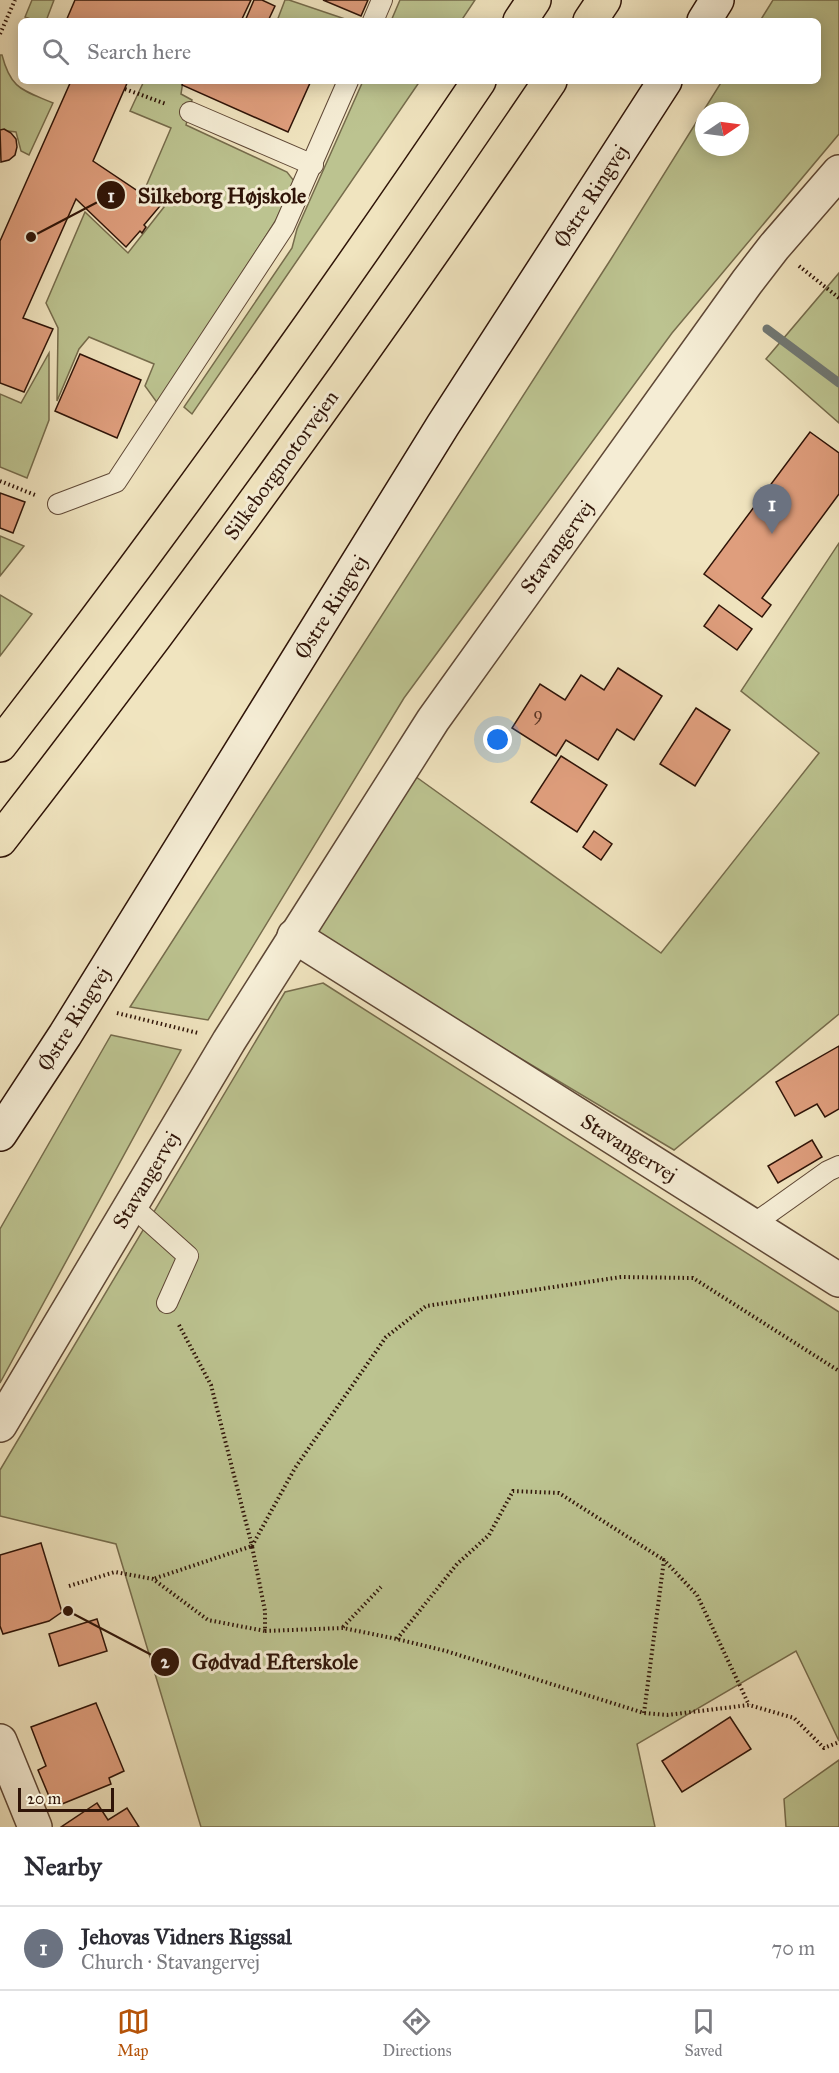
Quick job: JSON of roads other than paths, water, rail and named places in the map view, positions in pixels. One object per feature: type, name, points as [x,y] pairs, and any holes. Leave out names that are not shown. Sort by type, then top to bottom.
[{"type":"highway","points":[[522,18],[534,0]]},
{"type":"highway","points":[[592,18],[604,0]]},
{"type":"highway","points":[[0,745],[65,661],[299,343],[477,84]]},
{"type":"highway","name":"Silkeborgmotorvejen","points":[[0,840],[225,543],[470,200],[548,84]]},
{"type":"street","points":[[706,18],[717,0]]},
{"type":"street","name":"Østre Ringvej","points":[[0,1134],[89,996],[443,425],[663,84]]},
{"type":"street","name":"Stavangervej","points":[[0,1425],[229,1041],[432,720],[774,247],[839,172]]},
{"type":"street","name":"Stavangervej","points":[[294,936],[839,1280]]},
{"type":"street","points":[[0,1740],[35,1827]]},
{"type":"lane","points":[[374,18],[382,0]]},
{"type":"lane","points":[[58,504],[116,482],[284,227],[347,84]]},
{"type":"lane","points":[[190,112],[313,165]]},
{"type":"lane","points":[[752,1225],[828,1171],[839,1166]]},
{"type":"lane","points":[[131,1205],[188,1256],[167,1303]]},
{"type":"waterway","points":[[767,329],[839,383]]},
{"type":"place","name":"Silkeborg Højskole","points":[[31,237]]},
{"type":"place","name":"Jehovas Vidners Rigssal","points":[[772,534]]},
{"type":"place","name":"Gødvad Efterskole","points":[[68,1611]]}]
